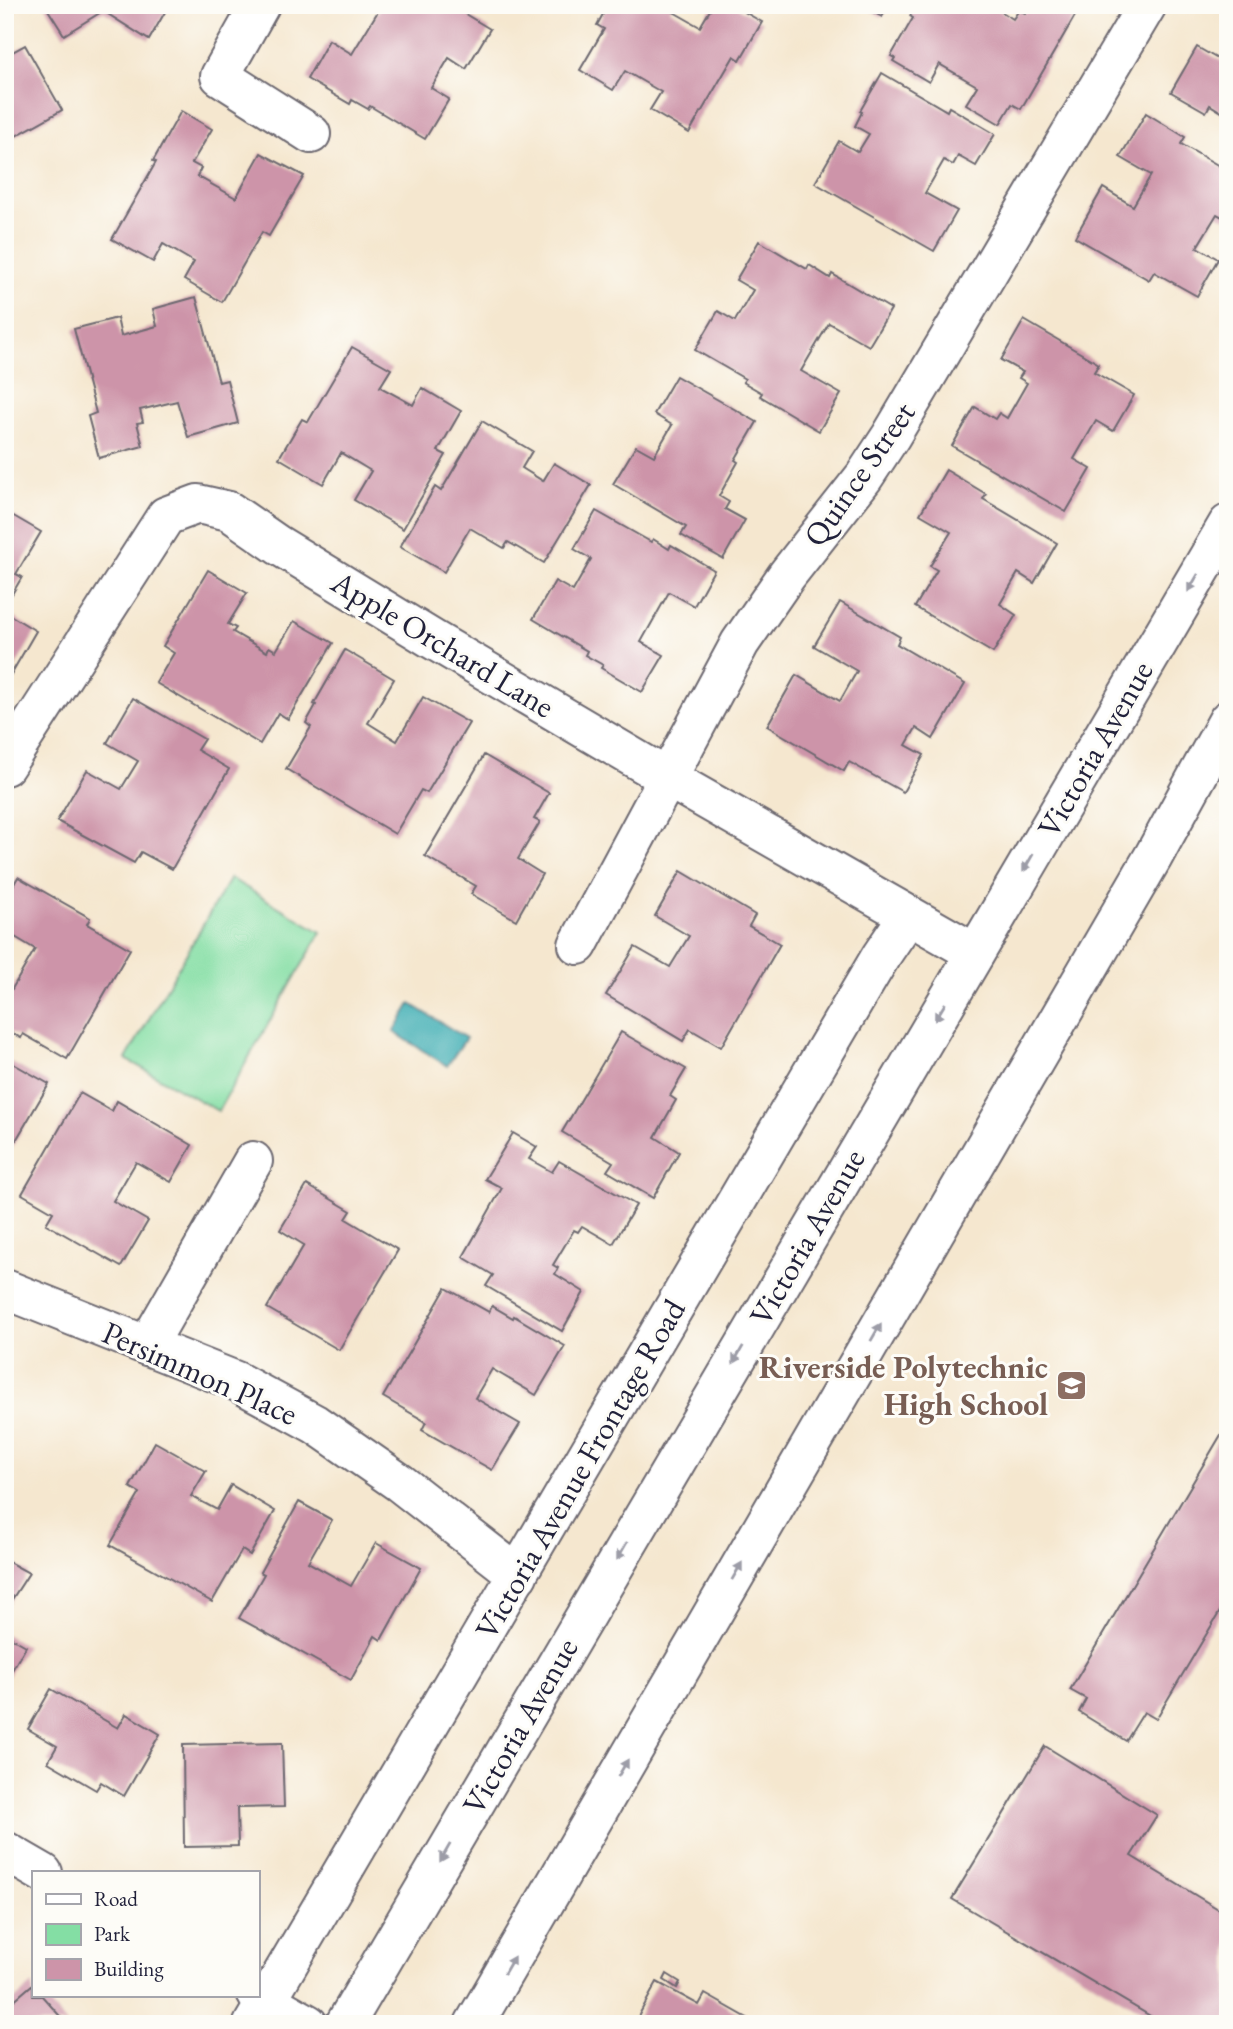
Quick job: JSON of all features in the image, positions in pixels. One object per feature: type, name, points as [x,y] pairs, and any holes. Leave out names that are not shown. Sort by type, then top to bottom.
[{"type":"street","points":[[260,5],[220,76],[311,134]]},
{"type":"street","name":"Quince Street","points":[[578,945],[740,643],[787,575],[864,477],[891,436],[1146,6]]},
{"type":"street","name":"Apple Orchard Lane","points":[[5,766],[166,516],[198,504],[229,511],[314,567],[668,778],[975,953]]},
{"type":"street","name":"Victoria Avenue","points":[[345,2024],[1228,524]]},
{"type":"street","points":[[474,2024],[1153,857],[1228,720]]},
{"type":"street","name":"Victoria Avenue Frontage Road","points":[[259,2006],[518,1575],[842,1022],[908,916]]},
{"type":"street","points":[[147,1346],[253,1161]]},
{"type":"street","name":"Persimmon Place","points":[[5,1289],[236,1381],[315,1424],[400,1483],[518,1575]]},
{"type":"street","points":[[5,1851],[40,1871]]},
{"type":"street","points":[[259,2006],[308,2024]]},
{"type":"green space","points":[[230,878],[321,932],[218,1111],[126,1059]]},
{"type":"water","points":[[411,1004],[466,1038],[447,1066],[394,1032]]},
{"type":"building","points":[[45,5],[169,5],[149,40],[103,11],[64,35]]},
{"type":"building","points":[[376,5],[450,5],[490,29],[466,69],[449,58],[431,88],[449,99],[425,139],[370,106],[368,109],[352,100],[350,104],[307,79],[329,40],[352,54],[380,8]]},
{"type":"building","points":[[608,5],[673,5],[670,10],[700,27],[713,5],[732,5],[762,22],[740,60],[734,56],[689,133],[650,110],[661,92],[625,71],[613,90],[580,70],[604,29],[597,25]]},
{"type":"building","points":[[860,5],[889,5],[882,17]]},
{"type":"building","points":[[916,5],[991,5],[1013,19],[1019,10],[1025,13],[1029,5],[1061,5],[1076,14],[1021,109],[1012,104],[1000,124],[966,104],[977,86],[939,64],[929,82],[893,61],[895,58],[891,56],[913,18],[910,16]]},
{"type":"building","points":[[25,45],[62,110],[5,142],[5,56]]},
{"type":"building","points":[[1197,47],[1228,65],[1228,116],[1210,105],[1206,112],[1171,92]]},
{"type":"building","points":[[882,73],[947,111],[949,107],[995,134],[976,166],[958,156],[953,165],[944,160],[925,193],[957,211],[934,251],[815,183],[839,141],[858,152],[869,134],[855,126],[862,112],[860,111]]},
{"type":"building","points":[[181,111],[212,129],[192,163],[201,168],[197,176],[236,198],[261,153],[304,176],[269,236],[262,232],[222,302],[184,280],[194,262],[163,244],[153,262],[112,239],[156,162],[153,161]]},
{"type":"building","points":[[1146,113],[1185,137],[1181,144],[1228,171],[1228,220],[1217,214],[1197,247],[1218,259],[1197,296],[1154,272],[1149,280],[1075,237],[1103,188],[1133,206],[1151,175],[1120,157]]},
{"type":"building","points":[[759,241],[807,269],[809,265],[830,278],[832,274],[891,309],[869,346],[829,323],[801,371],[841,394],[819,431],[760,396],[762,393],[743,382],[745,379],[695,350],[718,311],[735,321],[753,290],[736,280]]},
{"type":"building","points":[[196,297],[219,382],[227,380],[238,423],[188,437],[177,401],[140,410],[143,422],[137,423],[143,446],[99,458],[88,416],[96,413],[74,329],[117,318],[121,336],[157,326],[153,309]]},
{"type":"building","points":[[1024,320],[1099,364],[1094,372],[1134,395],[1113,431],[1096,421],[1074,459],[1091,469],[1066,512],[952,446],[975,407],[995,419],[999,413],[1007,418],[1027,383],[1019,378],[1023,372],[1001,360]]},
{"type":"building","points":[[352,347],[391,369],[380,387],[413,405],[422,388],[461,411],[438,451],[446,455],[403,529],[354,500],[371,471],[341,453],[323,484],[279,458],[302,419],[308,422]]},
{"type":"building","points":[[676,376],[757,422],[735,460],[738,462],[719,496],[729,502],[725,509],[745,520],[723,559],[681,535],[686,527],[613,484],[636,446],[654,456],[672,425],[654,414]]},
{"type":"building","points":[[482,421],[532,451],[522,468],[543,481],[554,463],[591,485],[544,563],[508,542],[504,548],[470,528],[444,572],[400,547],[435,487],[441,491]]},
{"type":"building","points":[[946,470],[986,494],[983,499],[1057,543],[1034,583],[1018,573],[1000,604],[1016,615],[993,653],[915,607],[937,570],[930,566],[951,532],[920,514]]},
{"type":"building","points":[[5,511],[41,532],[16,574],[22,577],[5,606]]},
{"type":"building","points":[[596,511],[651,542],[653,539],[669,549],[671,545],[714,570],[694,606],[669,592],[641,642],[664,655],[642,692],[601,668],[603,665],[585,655],[587,651],[533,619],[555,581],[573,591],[591,559],[574,549]]},
{"type":"building","points":[[208,570],[247,593],[228,624],[236,628],[233,632],[267,652],[269,647],[276,651],[294,621],[333,643],[288,719],[278,713],[260,744],[156,683],[174,653],[163,646]]},
{"type":"building","points":[[840,602],[900,637],[897,644],[965,684],[933,739],[916,728],[906,745],[924,755],[903,792],[849,762],[844,771],[767,726],[796,675],[840,701],[857,671],[814,646]]},
{"type":"building","points":[[5,612],[36,631],[10,676],[5,674]]},
{"type":"building","points":[[345,650],[394,679],[368,723],[397,741],[423,697],[469,723],[427,793],[421,790],[395,834],[286,769],[311,727],[306,723],[316,705],[314,704]]},
{"type":"building","points":[[133,698],[204,739],[197,750],[229,769],[172,869],[141,852],[134,863],[57,821],[87,770],[121,789],[138,761],[107,743]]},
{"type":"building","points":[[484,755],[549,793],[534,819],[540,822],[518,859],[542,874],[516,920],[471,894],[476,886],[425,856]]},
{"type":"building","points":[[681,871],[755,915],[749,926],[780,944],[721,1047],[690,1029],[683,1041],[606,995],[635,947],[670,967],[689,936],[655,916]]},
{"type":"building","points":[[18,877],[90,918],[87,924],[130,949],[67,1059],[23,1034],[21,1038],[5,1029],[5,985],[12,989],[35,949],[5,931],[5,900]]},
{"type":"building","points":[[621,1032],[686,1069],[670,1096],[676,1100],[655,1137],[679,1152],[653,1198],[607,1171],[613,1162],[562,1132]]},
{"type":"building","points":[[5,1059],[49,1084],[5,1159]]},
{"type":"building","points":[[80,1093],[112,1111],[117,1101],[192,1145],[171,1182],[136,1162],[113,1201],[148,1221],[121,1267],[46,1224],[53,1212],[22,1194]]},
{"type":"building","points":[[513,1133],[537,1147],[529,1159],[552,1172],[559,1161],[636,1205],[613,1244],[582,1226],[578,1232],[574,1230],[553,1265],[558,1268],[555,1274],[584,1292],[562,1331],[486,1286],[493,1275],[463,1257],[502,1188],[485,1179]]},
{"type":"building","points":[[307,1185],[351,1211],[346,1219],[398,1250],[339,1350],[267,1308],[304,1245],[280,1230]]},
{"type":"building","points":[[446,1288],[489,1312],[492,1306],[513,1318],[514,1316],[565,1346],[536,1395],[492,1369],[475,1398],[520,1424],[492,1470],[422,1430],[426,1422],[383,1397]]},
{"type":"building","points":[[1228,1423],[1228,1598],[1156,1719],[1144,1712],[1126,1741],[1079,1712],[1086,1699],[1070,1690]]},
{"type":"building","points":[[155,1442],[206,1471],[191,1496],[217,1510],[231,1485],[275,1511],[250,1555],[242,1550],[212,1602],[110,1545],[140,1493],[130,1487]]},
{"type":"building","points":[[299,1502],[332,1520],[308,1562],[351,1586],[376,1543],[421,1568],[381,1640],[375,1636],[351,1680],[239,1618],[264,1574],[260,1572]]},
{"type":"building","points":[[5,1560],[29,1573],[5,1610]]},
{"type":"building","points":[[5,1634],[26,1646],[5,1682]]},
{"type":"building","points":[[51,1689],[118,1728],[126,1714],[160,1734],[124,1796],[101,1782],[96,1790],[48,1762],[57,1746],[28,1729]]},
{"type":"building","points":[[282,1743],[284,1807],[237,1808],[238,1846],[184,1847],[183,1745]]},
{"type":"building","points":[[1045,1746],[1157,1815],[1131,1856],[1228,1915],[1228,2024],[1164,2024],[952,1899]]},
{"type":"building","points":[[667,1974],[680,1982],[677,1988],[664,1980]]},
{"type":"building","points":[[657,1982],[699,2005],[705,1994],[758,2024],[634,2024]]},
{"type":"building","points":[[32,1985],[32,1997],[43,1997],[67,2024],[13,2024],[5,2015],[5,2008]]},
{"type":"place","name":"Riverside Polytechnic High School","points":[[1071,1385]]}]
